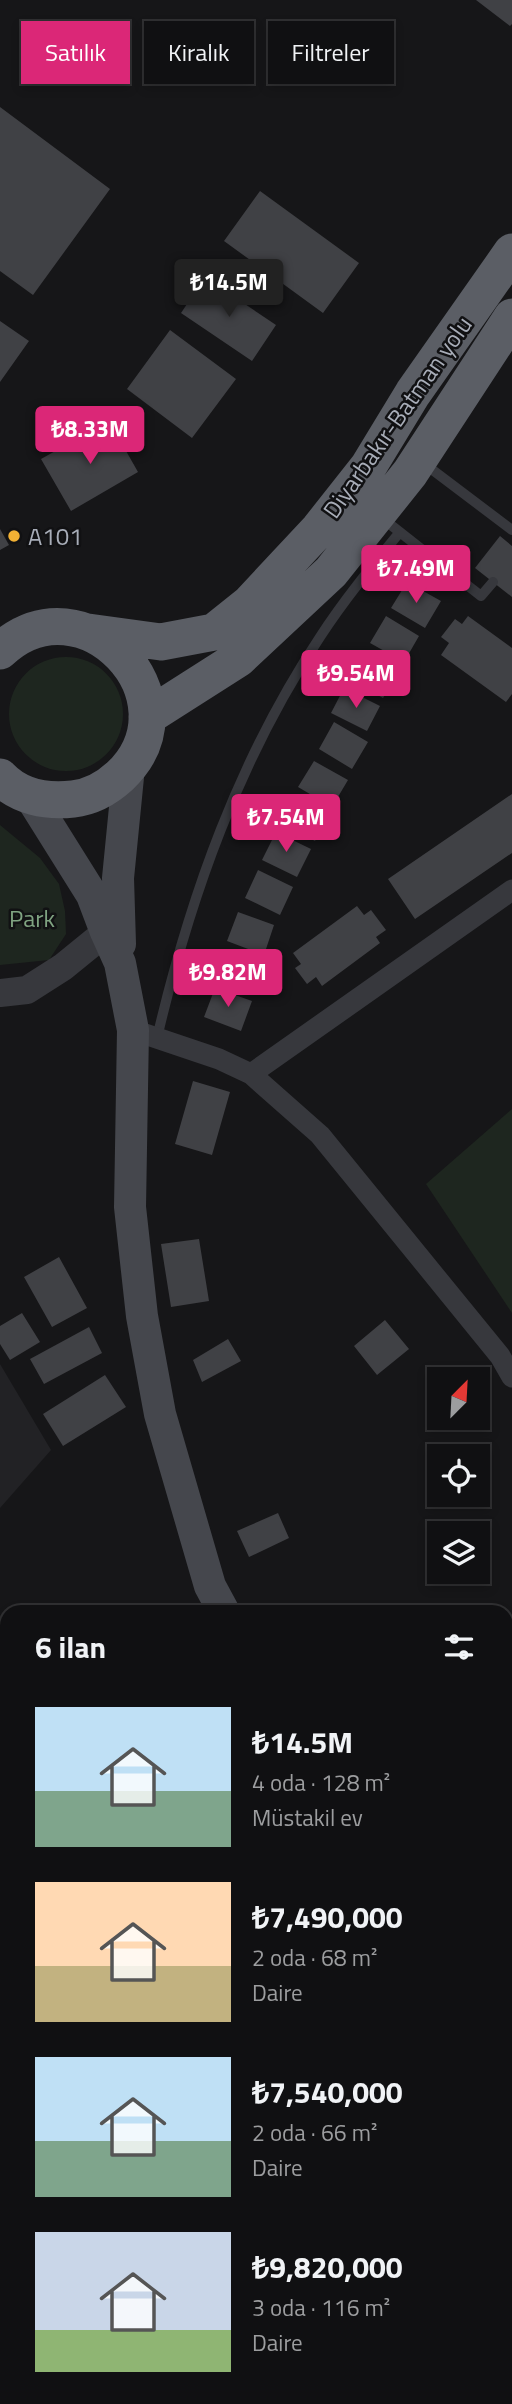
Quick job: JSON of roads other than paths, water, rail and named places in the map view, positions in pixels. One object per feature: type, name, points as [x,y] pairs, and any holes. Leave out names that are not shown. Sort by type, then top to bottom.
[{"type":"highway","name":"Diyarbakır-Batman yolu","points":[[0,651],[10,642],[34,630],[61,627],[161,642],[214,632],[248,604],[319,529],[368,467],[413,393],[512,252]]},
{"type":"highway","name":"Diyarbakır-Batman yolu","points":[[147,716],[239,659],[331,572],[389,523],[419,459],[512,317]]},
{"type":"highway","points":[[0,777],[30,796],[57,801],[84,798],[109,786],[129,767],[142,743],[147,716],[143,689],[131,665],[113,645],[88,632]]},
{"type":"main road","points":[[120,963],[118,878],[129,767]]},
{"type":"main road","points":[[30,796],[92,895],[145,1034],[130,1206],[142,1316],[160,1414],[210,1586],[220,1605]]},
{"type":"street","points":[[0,993],[27,990],[63,967],[106,932],[118,878]]},
{"type":"street","points":[[251,1074],[512,890]]},
{"type":"street","points":[[145,1034],[219,1059],[251,1074],[320,1135],[506,1350],[512,1377]]},
{"type":"lane","points":[[419,459],[512,530]]},
{"type":"lane","points":[[145,1034],[169,986],[197,890],[230,804],[250,761],[289,687],[320,636],[365,574],[389,523],[481,596],[493,582]]},
{"type":"place","name":"A101","points":[[14,536]]},
{"type":"park label","name":"Park","points":[[32,918]]}]
